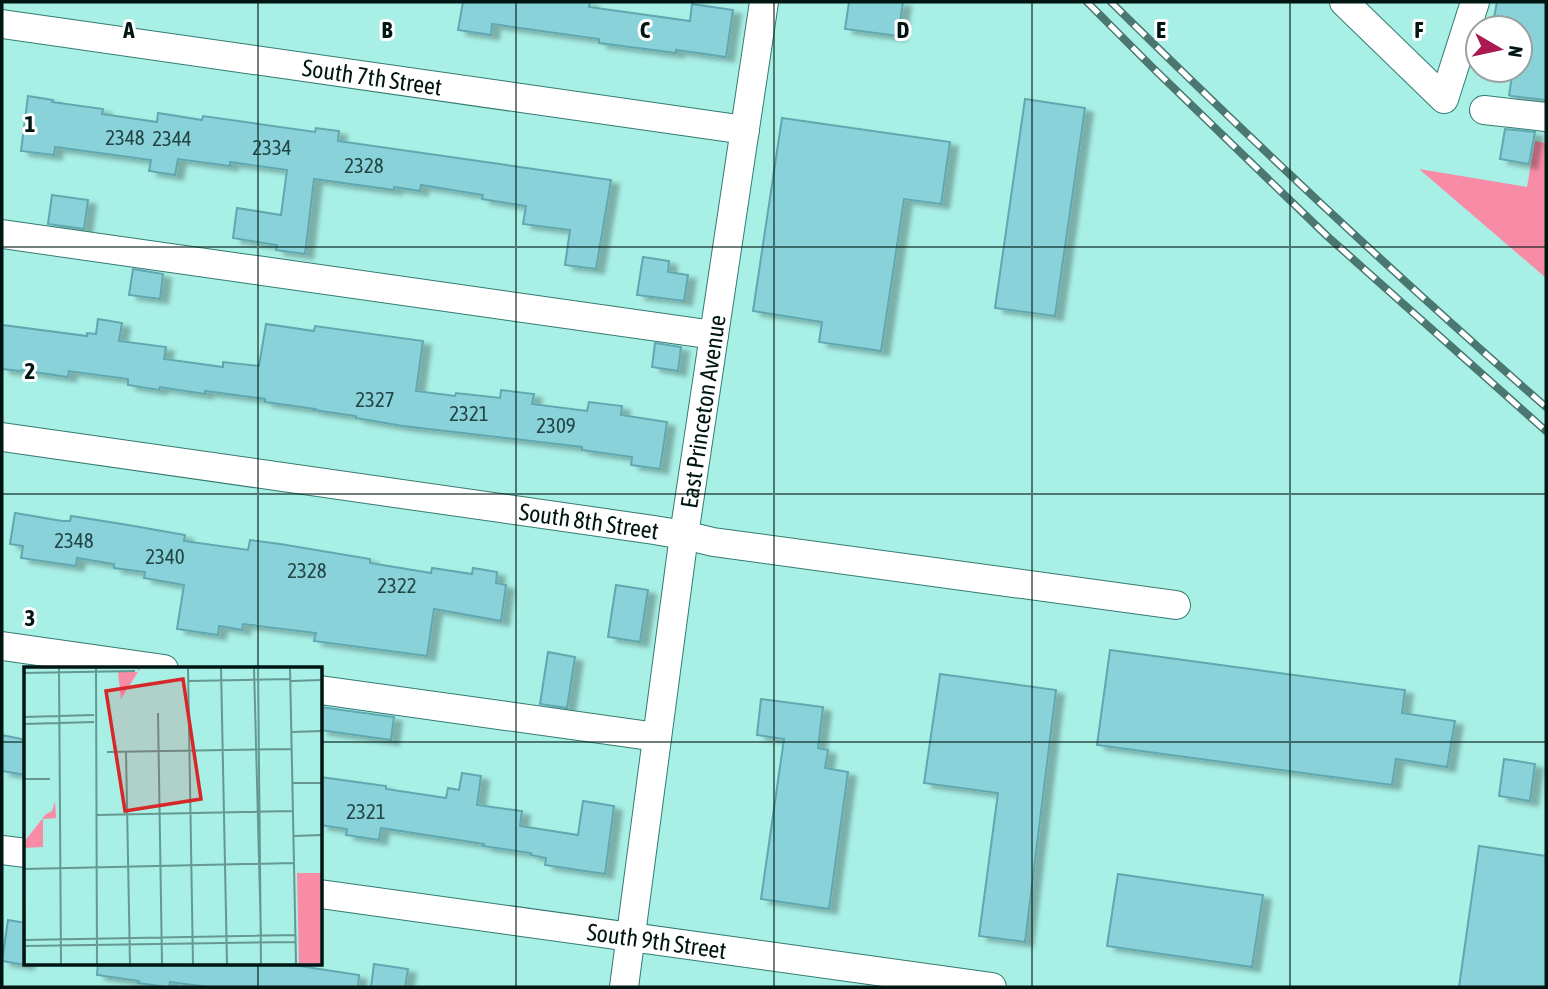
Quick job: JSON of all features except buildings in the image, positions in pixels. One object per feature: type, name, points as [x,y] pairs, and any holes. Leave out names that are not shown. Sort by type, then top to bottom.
[{"type":"street","name":"East Princeton Avenue","points":[[624,987],[684,535],[764,2]]},
{"type":"street","points":[[1344,2],[1444,99],[1475,2]]},
{"type":"street","name":"South 7th Street","points":[[2,24],[745,130]]},
{"type":"street","points":[[1484,110],[1546,117]]},
{"type":"street","points":[[2,234],[714,335]]},
{"type":"street","name":"South 8th Street","points":[[2,437],[684,535],[713,542],[1176,605]]},
{"type":"street","points":[[2,646],[150,667]]},
{"type":"street","points":[[322,690],[657,737]]},
{"type":"street","points":[[2,850],[24,853]]},
{"type":"street","name":"South 9th Street","points":[[322,894],[992,987]]},
{"type":"shaded area","points":[[1535,141],[1546,143],[1546,278],[1419,169],[1527,187]]},
{"type":"railway","points":[[1087,2],[1327,236],[1546,431]]},
{"type":"railway","points":[[1111,2],[1326,208],[1546,407]]}]
